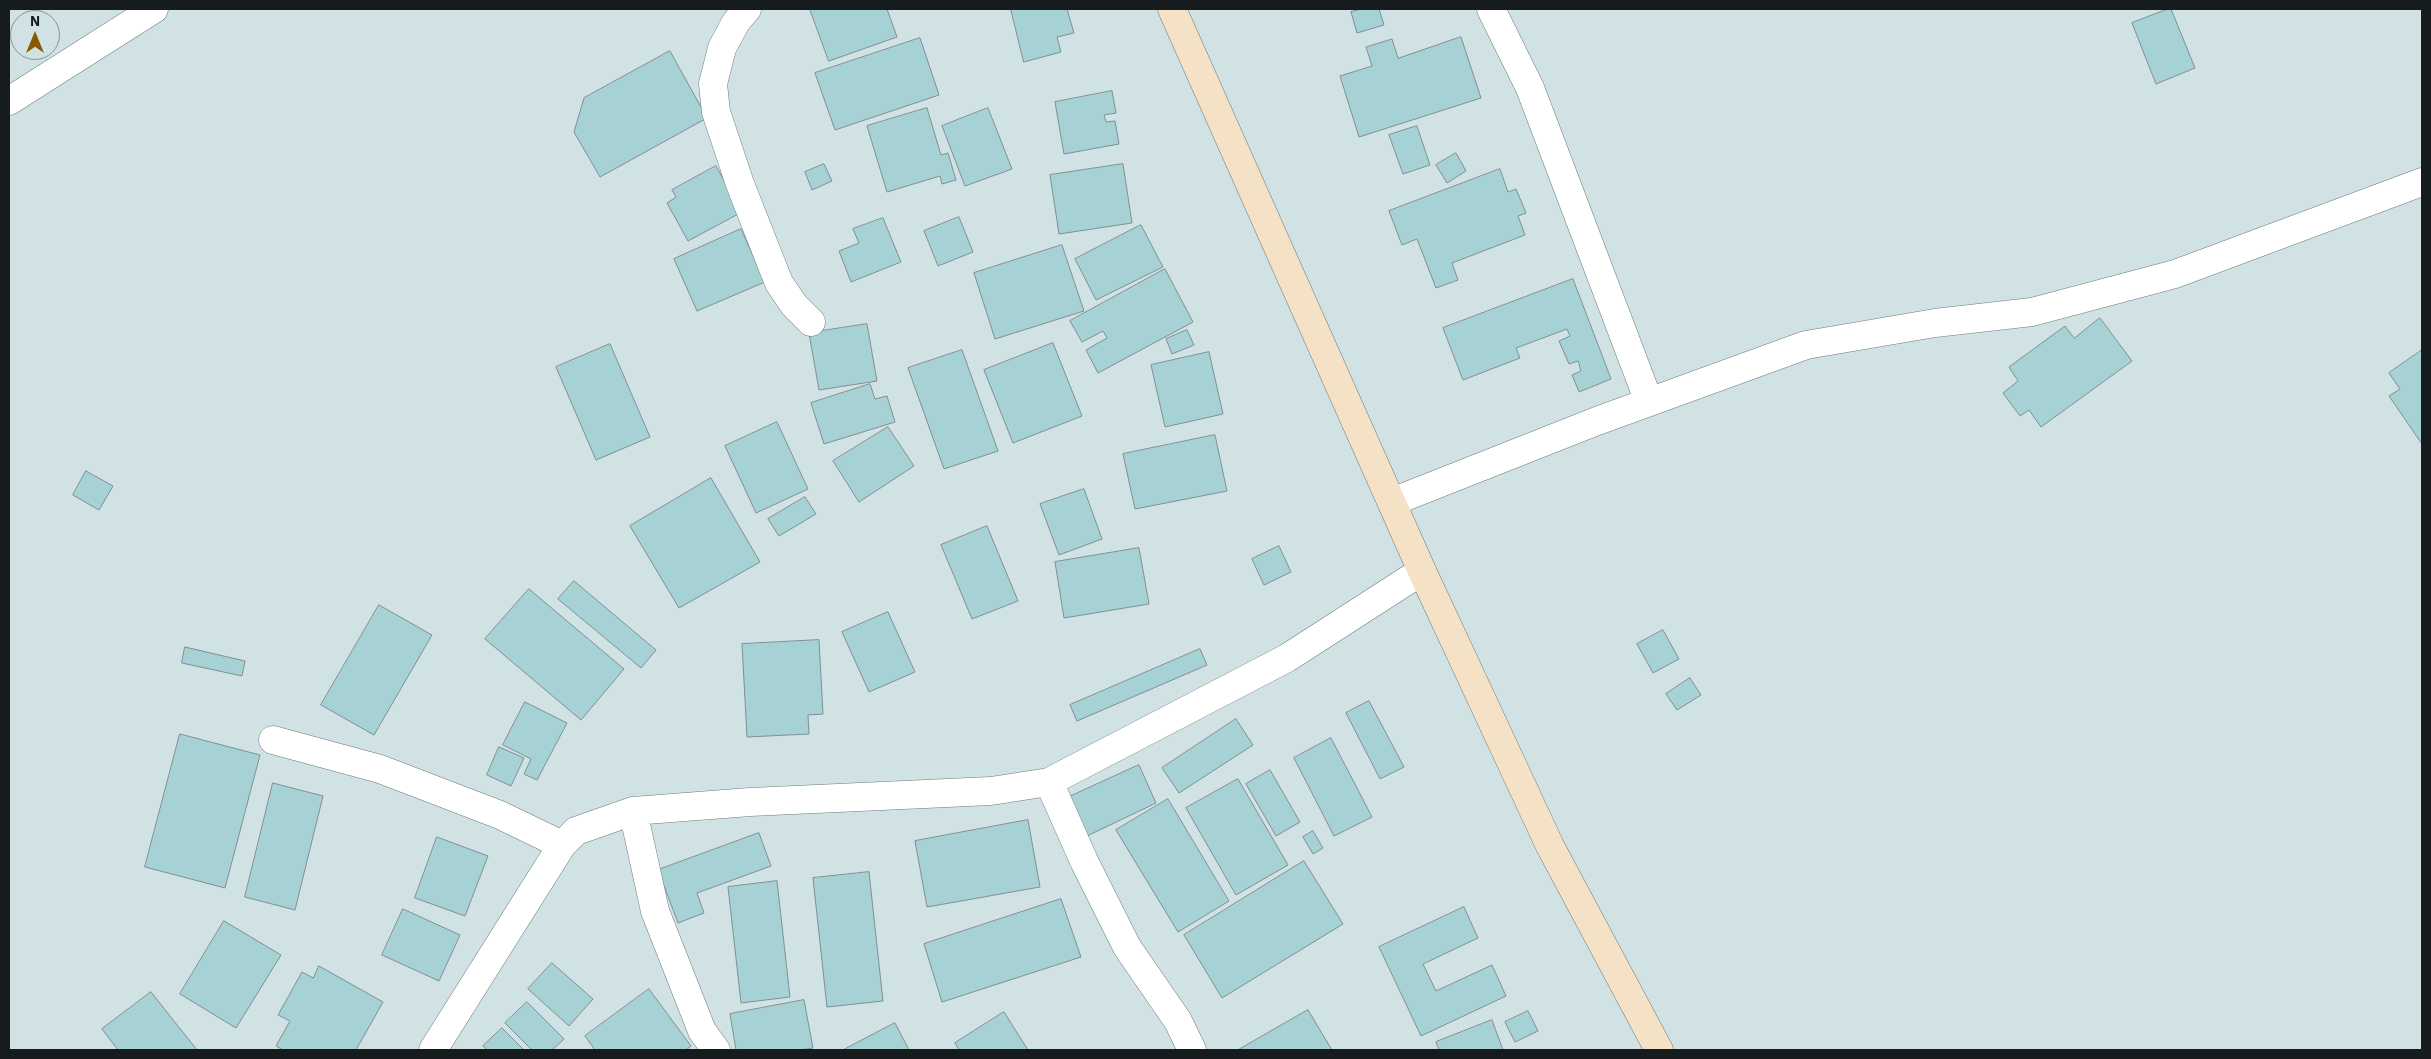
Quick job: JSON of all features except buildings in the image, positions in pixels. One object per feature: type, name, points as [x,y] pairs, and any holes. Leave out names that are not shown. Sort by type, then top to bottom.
[{"type":"main road","points":[[1172,9],[1422,571],[1550,846],[1659,1050]]},
{"type":"street","points":[[9,101],[154,9]]},
{"type":"street","points":[[747,9],[736,22],[722,48],[713,84],[716,112],[740,184],[779,284],[794,305],[812,322]]},
{"type":"street","points":[[1491,9],[1530,88],[1649,402]]},
{"type":"street","points":[[1392,502],[1649,402],[1806,345],[1935,323],[2032,312],[2176,274],[2422,182]]},
{"type":"street","points":[[433,1050],[562,845],[576,831],[633,811],[750,802],[991,791],[1048,782],[1287,658],[1422,571]]},
{"type":"street","points":[[273,740],[380,770],[500,815],[562,845]]},
{"type":"street","points":[[1048,782],[1084,861],[1127,947],[1178,1021],[1192,1050]]},
{"type":"street","points":[[633,811],[655,911],[702,1031],[716,1050]]}]
